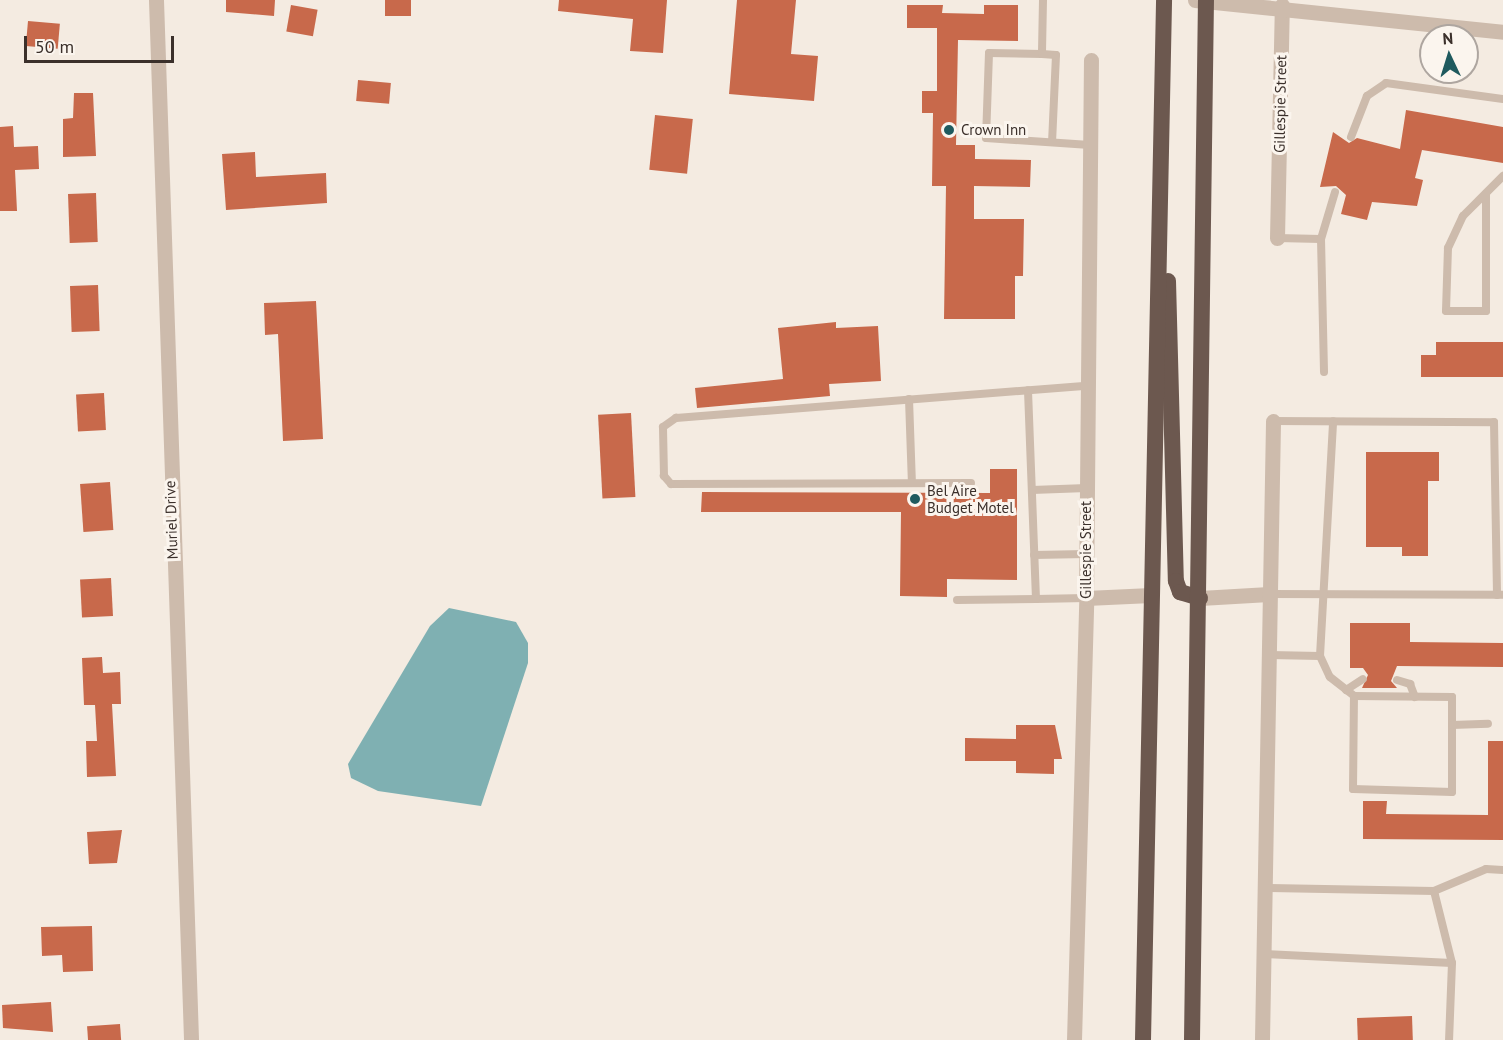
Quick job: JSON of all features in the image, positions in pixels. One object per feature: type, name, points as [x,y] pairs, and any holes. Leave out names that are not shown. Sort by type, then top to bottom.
[{"type":"highway","points":[[1143,1040],[1164,0]]},
{"type":"highway","points":[[1192,1040],[1200,598],[1206,0]]},
{"type":"highway","points":[[1160,230],[1173,359],[1176,582],[1180,591],[1200,598]]},
{"type":"street","name":"Muriel Drive","points":[[156,0],[191,1040]]},
{"type":"street","points":[[1195,0],[1282,5],[1503,32]]},
{"type":"street","name":"Gillespie Street","points":[[1277,238],[1282,5]]},
{"type":"street","name":"Gillespie Street","points":[[1074,1040],[1086,598],[1091,60]]},
{"type":"street","points":[[1262,1040],[1273,421]]},
{"type":"street","points":[[1200,598],[1269,594]]},
{"type":"street","points":[[1086,598],[1151,595]]},
{"type":"lane","points":[[1042,54],[1043,0]]},
{"type":"lane","points":[[1052,141],[1056,55],[989,53],[986,138],[1090,145]]},
{"type":"lane","points":[[1351,137],[1367,96],[1386,82],[1503,99]]},
{"type":"lane","points":[[1486,194],[1486,311],[1446,311],[1448,248],[1463,216],[1503,177]]},
{"type":"lane","points":[[1324,372],[1322,239],[1335,192]]},
{"type":"lane","points":[[1277,238],[1322,239]]},
{"type":"lane","points":[[971,483],[671,484],[664,476],[663,427],[676,418],[1088,386]]},
{"type":"lane","points":[[1028,390],[1036,599]]},
{"type":"lane","points":[[909,399],[912,483]]},
{"type":"lane","points":[[1269,594],[1500,595],[1494,422],[1273,421]]},
{"type":"lane","points":[[1333,421],[1326,594],[1320,656],[1330,677],[1354,696],[1452,697],[1452,792],[1353,789],[1354,696]]},
{"type":"lane","points":[[1032,490],[1087,488]]},
{"type":"lane","points":[[1034,555],[1086,554]]},
{"type":"lane","points":[[957,600],[1086,598]]},
{"type":"lane","points":[[1268,655],[1320,656]]},
{"type":"lane","points":[[1346,690],[1363,679]]},
{"type":"lane","points":[[1397,680],[1410,684],[1415,697]]},
{"type":"lane","points":[[1452,725],[1488,724]]},
{"type":"lane","points":[[1264,888],[1434,891],[1486,869],[1503,870]]},
{"type":"lane","points":[[1434,891],[1452,963],[1449,1040]]},
{"type":"lane","points":[[1263,954],[1452,963]]},
{"type":"water","points":[[449,608],[516,622],[528,643],[528,663],[481,806],[378,791],[351,778],[348,764],[430,626]]},
{"type":"building","points":[[226,0],[275,0],[274,16],[226,12]]},
{"type":"building","points":[[385,0],[411,0],[411,16],[385,16]]},
{"type":"building","points":[[559,0],[667,0],[663,53],[630,51],[633,19],[558,11]]},
{"type":"building","points":[[737,0],[796,0],[791,54],[818,56],[814,101],[729,94]]},
{"type":"building","points":[[291,5],[318,10],[313,36],[286,32]]},
{"type":"building","points":[[907,5],[943,5],[942,13],[984,14],[984,5],[1018,5],[1018,41],[958,40],[956,145],[975,145],[975,159],[1031,160],[1030,187],[974,186],[974,219],[1024,219],[1023,276],[1015,276],[1015,319],[944,319],[946,186],[932,186],[933,113],[922,113],[922,91],[937,91],[937,28],[907,28]]},
{"type":"building","points":[[28,21],[60,24],[58,49],[26,46]]},
{"type":"building","points":[[358,80],[391,83],[389,104],[356,101]]},
{"type":"building","points":[[74,93],[93,93],[96,156],[63,157],[63,119],[73,118]]},
{"type":"building","points":[[1406,110],[1503,127],[1503,163],[1422,150],[1415,178],[1423,180],[1417,206],[1372,202],[1367,220],[1341,214],[1346,195],[1336,186],[1320,187],[1333,132],[1349,143],[1357,138],[1400,149]]},
{"type":"building","points":[[655,115],[693,119],[687,174],[649,170]]},
{"type":"building","points":[[13,126],[14,147],[38,146],[39,169],[15,170],[17,211],[0,211],[0,127]]},
{"type":"building","points":[[255,152],[256,177],[326,173],[327,203],[226,210],[222,154]]},
{"type":"building","points":[[96,193],[98,242],[70,243],[68,194]]},
{"type":"building","points":[[98,285],[100,331],[72,332],[70,286]]},
{"type":"building","points":[[316,301],[323,439],[283,441],[278,334],[265,335],[264,303]]},
{"type":"building","points":[[836,322],[836,328],[878,326],[881,381],[829,384],[830,396],[697,408],[695,388],[783,379],[778,328]]},
{"type":"building","points":[[1436,342],[1503,342],[1503,377],[1421,377],[1421,355],[1436,355]]},
{"type":"building","points":[[104,393],[106,430],[78,431],[76,394]]},
{"type":"building","points":[[631,413],[635,497],[602,499],[598,415]]},
{"type":"building","points":[[1366,452],[1439,452],[1439,481],[1428,481],[1428,556],[1402,556],[1402,547],[1366,547]]},
{"type":"building","points":[[990,469],[1017,469],[1017,580],[947,579],[947,597],[900,596],[901,512],[701,512],[702,492],[990,493]]},
{"type":"building","points":[[110,482],[113,530],[83,532],[80,484]]},
{"type":"building","points":[[111,578],[113,616],[82,618],[80,580]]},
{"type":"building","points":[[1350,623],[1410,623],[1410,642],[1503,643],[1503,667],[1397,666],[1391,681],[1397,688],[1362,688],[1368,675],[1363,668],[1350,668]]},
{"type":"building","points":[[102,657],[103,673],[120,672],[121,704],[112,704],[116,776],[87,777],[86,741],[97,741],[95,705],[84,705],[82,658]]},
{"type":"building","points":[[1016,725],[1055,725],[1062,759],[1054,759],[1054,774],[1016,773],[1016,761],[965,761],[965,738],[1016,739]]},
{"type":"building","points":[[1488,741],[1503,741],[1503,840],[1363,839],[1363,801],[1387,801],[1386,814],[1488,815]]},
{"type":"building","points":[[122,830],[117,863],[89,864],[87,832]]},
{"type":"building","points":[[92,926],[93,971],[63,972],[62,955],[42,956],[41,927]]},
{"type":"building","points":[[51,1002],[53,1032],[3,1028],[2,1005]]},
{"type":"building","points":[[1412,1016],[1413,1040],[1358,1040],[1357,1018]]},
{"type":"building","points":[[120,1024],[121,1040],[88,1040],[87,1026]]},
{"type":"place","name":"Crown Inn","points":[[949,130]]},
{"type":"place","name":"Bel Aire Budget Motel","points":[[915,499]]}]
